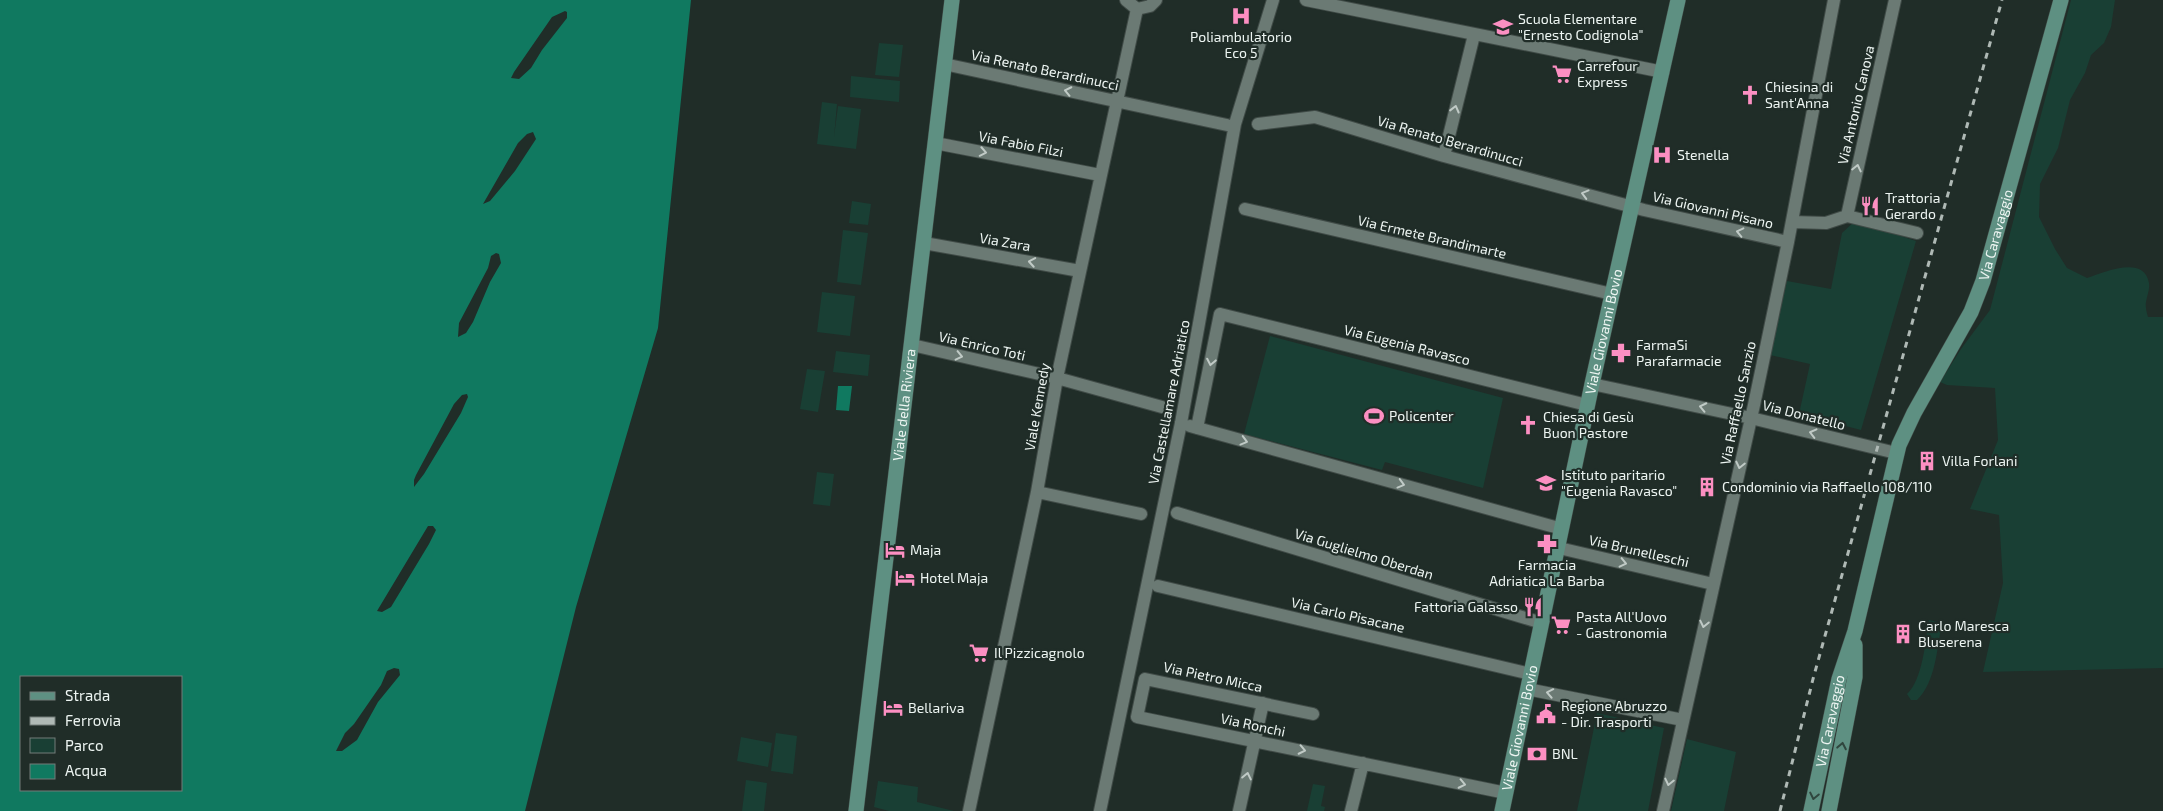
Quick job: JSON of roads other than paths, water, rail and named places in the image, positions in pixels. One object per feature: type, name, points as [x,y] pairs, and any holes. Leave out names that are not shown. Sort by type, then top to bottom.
[{"type":"street","name":"Viale della Riviera","points":[[856,811],[952,0]]},
{"type":"street","points":[[1126,0],[1136,9],[1150,6],[1156,0]]},
{"type":"street","name":"Via Castellamare Adriatico","points":[[1100,811],[1181,424],[1235,124],[1273,0]]},
{"type":"street","points":[[1306,0],[1663,72]]},
{"type":"street","name":"Viale Giovanni Bovio","points":[[1502,811],[1559,548],[1587,405],[1678,0]]},
{"type":"street","name":"Via Raffaello Sanzio","points":[[1663,811],[1751,418],[1792,222],[1834,0]]},
{"type":"street","name":"Via Antonio Canova","points":[[1846,216],[1894,0]]},
{"type":"street","name":"Via Caravaggio","points":[[1811,811],[1839,679],[1856,630],[1894,454],[1906,426],[1971,312],[1983,281],[2061,0]]},
{"type":"street","name":"Viale Kennedy","points":[[974,810],[1038,492],[1057,378],[1136,9]]},
{"type":"street","points":[[1444,156],[1474,35]]},
{"type":"street","name":"Via Renato Berardinucci","points":[[944,64],[1227,125]]},
{"type":"street","name":"Via Renato Berardinucci","points":[[1258,124],[1315,117],[1444,156],[1632,207]]},
{"type":"street","name":"Via Fabio Filzi","points":[[935,143],[1100,175]]},
{"type":"street","name":"Via Giovanni Pisano","points":[[1632,207],[1788,242]]},
{"type":"street","name":"Via Ermete Brandimarte","points":[[1245,209],[1612,294]]},
{"type":"street","name":"Via Giovanni Pisano","points":[[1792,222],[1826,223],[1846,216],[1917,233]]},
{"type":"street","name":"Via Zara","points":[[924,243],[1080,271]]},
{"type":"street","name":"Via Eugenia Ravasco","points":[[1197,428],[1220,314],[1587,405]]},
{"type":"street","name":"Via Enrico Toti","points":[[912,345],[1057,378],[1162,407]]},
{"type":"street","name":"Via Donatello","points":[[1592,384],[1751,418],[1894,454]]},
{"type":"street","points":[[1181,424],[1562,529]]},
{"type":"street","points":[[1038,492],[1141,514]]},
{"type":"street","name":"Via Guglielmo Oberdan","points":[[1176,513],[1542,623]]},
{"type":"street","name":"Via Brunelleschi","points":[[1559,548],[1713,584]]},
{"type":"street","name":"Via Carlo Pisacane","points":[[1158,586],[1531,674]]},
{"type":"street","name":"Via Caravaggio","points":[[1829,811],[1855,677],[1856,630]]},
{"type":"street","name":"Via Pietro Micca","points":[[1137,716],[1144,679],[1313,714]]},
{"type":"street","points":[[1528,689],[1684,720]]},
{"type":"street","points":[[1239,811],[1263,703]]},
{"type":"street","name":"Via Ronchi","points":[[1137,716],[1506,793]]},
{"type":"street","points":[[1351,811],[1363,763]]},
{"type":"water","points":[[0,0],[691,0],[658,328],[576,607],[525,811],[0,811]]},
{"type":"water","points":[[838,386],[852,386],[849,411],[836,410]]},
{"type":"railway","points":[[1780,811],[1813,679],[2002,0]]},
{"type":"place","name":"Poliambulatorio Eco 5","points":[[1241,16]]},
{"type":"place","name":"Scuola Elementare \"Ernesto Codignola\"","points":[[1503,27]]},
{"type":"place","name":"Carrefour Express","points":[[1562,74]]},
{"type":"place","name":"Chiesina di Sant'Anna","points":[[1750,95]]},
{"type":"place","name":"Stenella","points":[[1662,155]]},
{"type":"place","name":"Trattoria Gerardo","points":[[1870,206]]},
{"type":"place","name":"FarmaSi Parafarmacie","points":[[1621,353]]},
{"type":"place","name":"Policenter","points":[[1374,416]]},
{"type":"place","name":"Chiesa di Gesù Buon Pastore","points":[[1528,425]]},
{"type":"place","name":"Villa Forlani","points":[[1927,461]]},
{"type":"place","name":"Istituto paritario \"Eugenia Ravasco\"","points":[[1546,483]]},
{"type":"place","name":"Condominio via Raffaello 108/110","points":[[1707,487]]},
{"type":"place","name":"Farmacia Adriatica La Barba","points":[[1547,544]]},
{"type":"place","name":"Maja","points":[[895,550]]},
{"type":"place","name":"Hotel Maja","points":[[905,578]]},
{"type":"place","name":"Fattoria Galasso","points":[[1533,607]]},
{"type":"place","name":"Pasta All'Uovo - Gastronomia","points":[[1561,625]]},
{"type":"place","name":"Carlo Maresca Bluserena","points":[[1903,634]]},
{"type":"place","name":"Il Pizzicagnolo","points":[[979,653]]},
{"type":"place","name":"Bellariva","points":[[893,708]]},
{"type":"place","name":"Regione Abruzzo - Dir. Trasporti","points":[[1546,714]]},
{"type":"place","name":"BNL","points":[[1537,754]]}]
